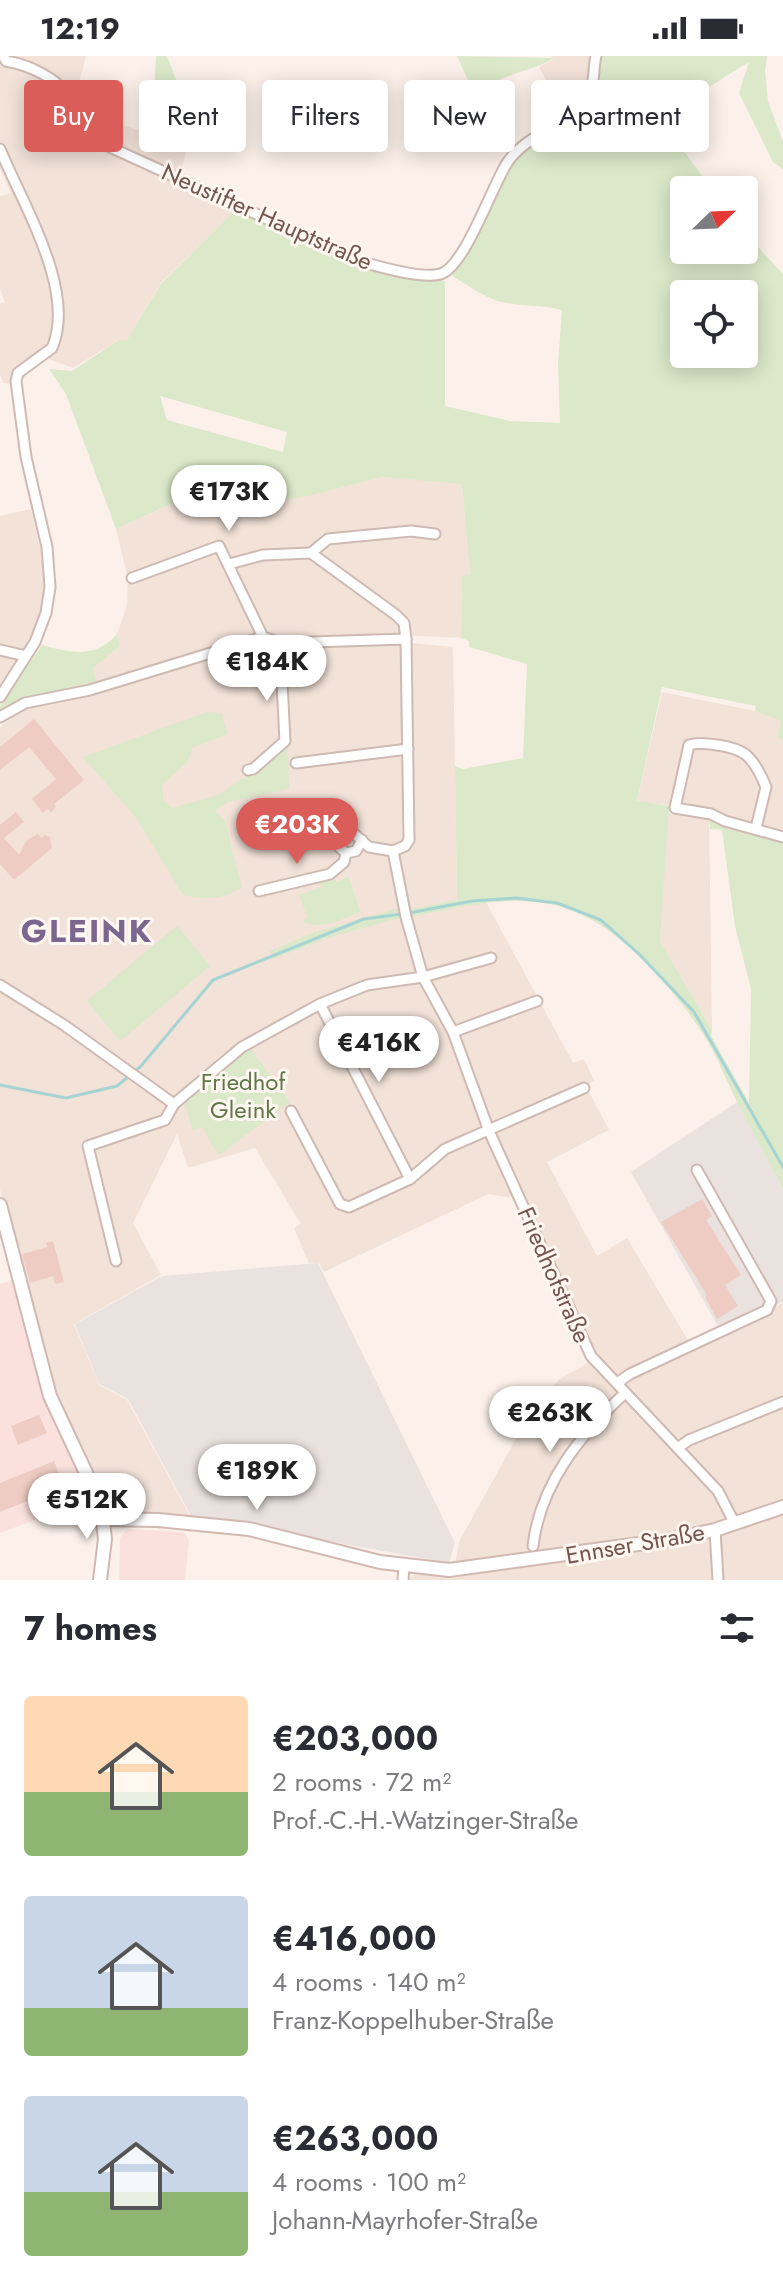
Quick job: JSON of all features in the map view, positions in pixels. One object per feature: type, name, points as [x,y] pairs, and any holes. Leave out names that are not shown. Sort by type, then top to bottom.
[{"type":"street","name":"Neustifter Hauptstraße","points":[[8,60],[64,89],[84,126],[101,143],[359,261],[436,275],[449,269],[461,253],[514,154],[588,96],[596,56]]},
{"type":"street","points":[[0,149],[48,261],[58,305],[58,325],[52,348],[24,367],[16,381],[26,457],[50,567],[46,613],[26,656],[0,697]]},
{"type":"street","points":[[229,564],[263,555],[311,553],[328,539],[411,531],[435,534]]},
{"type":"street","points":[[132,578],[219,546],[263,637]]},
{"type":"street","points":[[266,841],[317,839],[350,830],[369,847],[393,851],[405,846],[409,840],[404,623],[311,553]]},
{"type":"street","points":[[0,717],[25,703],[90,690],[263,637],[280,643],[406,639]]},
{"type":"street","points":[[248,770],[285,741],[280,643]]},
{"type":"street","points":[[0,650],[26,656]]},
{"type":"street","points":[[756,828],[766,787],[747,756],[737,750],[699,743],[689,745],[675,808],[711,814],[725,821],[783,837]]},
{"type":"street","points":[[296,763],[408,749]]},
{"type":"street","points":[[335,833],[339,847],[346,853]]},
{"type":"street","points":[[346,853],[356,851],[362,840]]},
{"type":"street","name":"Friedhofstraße","points":[[393,851],[405,912],[423,977],[453,1032],[489,1131],[591,1356],[718,1491],[735,1524]]},
{"type":"street","points":[[259,891],[330,874],[344,862],[346,853]]},
{"type":"street","points":[[116,1261],[88,1146],[165,1120],[174,1104],[242,1047],[320,1004],[367,985],[423,977],[491,958]]},
{"type":"street","points":[[0,985],[174,1104]]},
{"type":"street","points":[[453,1032],[537,1001]]},
{"type":"street","points":[[320,1004],[410,1179]]},
{"type":"street","points":[[291,1111],[344,1207],[349,1207],[410,1179],[445,1149],[584,1088]]},
{"type":"street","points":[[617,1383],[630,1374],[767,1310],[771,1301],[697,1170]]},
{"type":"street","points":[[0,1205],[50,1396],[93,1485],[104,1519],[100,1580]]},
{"type":"street","points":[[533,1546],[535,1532],[558,1470],[582,1437],[625,1393]]},
{"type":"street","points":[[679,1447],[689,1440],[783,1402]]},
{"type":"street","name":"Ennser Straße","points":[[104,1519],[158,1520],[249,1529],[404,1566],[471,1569],[634,1546],[715,1530],[783,1507]]},
{"type":"street","points":[[715,1530],[718,1580]]},
{"type":"street","points":[[403,1580],[404,1566]]},
{"type":"shaded area","points":[[0,56],[86,56],[80,80],[24,80],[24,152],[123,152],[123,125],[139,130],[139,152],[186,152],[180,175],[236,200],[235,210],[160,284],[127,340],[119,340],[73,368],[38,355],[20,363],[12,373],[12,384],[3,383],[0,374],[0,304],[5,302],[0,289],[0,196],[11,193],[0,168]]},
{"type":"shaded area","points":[[551,56],[602,56],[596,80],[546,80],[539,67],[554,59]]},
{"type":"shaded area","points":[[383,477],[462,483],[470,576],[462,577],[461,638],[398,635],[279,640],[265,633],[254,634],[97,684],[93,668],[120,646],[117,634],[127,605],[128,579],[116,529],[203,490],[313,495]]},
{"type":"shaded area","points":[[31,509],[42,557],[45,599],[33,638],[0,689],[0,516]]},
{"type":"shaded area","points":[[260,642],[284,648],[412,643],[453,647],[457,900],[410,909],[410,917],[486,902],[573,1063],[584,1059],[594,1080],[586,1086],[609,1130],[547,1162],[597,1256],[627,1238],[689,1342],[783,1303],[783,1580],[407,1580],[415,1574],[453,1577],[459,1542],[535,1404],[560,1379],[591,1361],[514,1198],[488,1194],[324,1272],[319,1263],[309,1263],[294,1228],[301,1224],[255,1148],[188,1168],[177,1134],[133,1223],[161,1275],[74,1324],[99,1385],[127,1400],[190,1516],[128,1510],[114,1501],[72,1436],[56,1397],[0,1189],[0,727],[29,705],[114,687]]},
{"type":"shaded area","points":[[662,692],[755,711],[781,721],[777,738],[783,740],[783,832],[728,818],[715,810],[637,802]]},
{"type":"shaded area","points":[[668,813],[709,819],[712,1030],[660,941]]},
{"type":"shaded area","points":[[737,1102],[783,1189],[783,1302],[719,1328],[631,1172]]},
{"type":"shaded area","points":[[318,1263],[455,1543],[449,1563],[191,1516],[128,1399],[99,1384],[75,1324],[162,1276]]},
{"type":"shaded area","points":[[14,1280],[48,1407],[89,1490],[84,1502],[0,1533],[0,1284]]},
{"type":"shaded area","points":[[127,1529],[184,1532],[189,1540],[185,1580],[119,1580],[120,1538]]},
{"type":"green space","points":[[156,56],[167,56],[176,80],[155,80]]},
{"type":"green space","points":[[457,56],[554,58],[498,80],[468,80]]},
{"type":"green space","points":[[602,56],[767,56],[768,101],[783,142],[783,169],[773,162],[739,93],[749,62],[709,87],[709,80],[596,80]]},
{"type":"green space","points":[[531,145],[531,152],[684,152],[702,176],[670,176],[670,264],[758,264],[758,247],[783,274],[783,740],[777,738],[781,721],[755,711],[756,706],[662,687],[637,801],[669,806],[660,941],[712,1030],[711,1036],[749,1103],[751,989],[735,926],[722,830],[710,829],[709,819],[783,841],[783,1189],[712,1049],[695,1022],[662,980],[622,941],[578,913],[537,902],[482,904],[410,917],[409,909],[457,900],[455,766],[463,769],[523,758],[527,664],[469,647],[469,641],[461,638],[462,576],[470,575],[462,484],[383,477],[313,495],[214,512],[202,490],[116,529],[66,394],[49,369],[72,371],[119,340],[127,340],[160,285],[235,210],[311,242],[425,279],[445,281],[445,406],[510,421],[560,423],[558,365],[562,310],[498,301],[452,276],[512,160]],"holes":[[[160,396],[287,432],[283,452],[167,420]]]},
{"type":"green space","points":[[117,634],[120,646],[93,668],[97,684],[0,713],[0,706],[42,645],[73,652],[92,651]]},
{"type":"green space","points":[[207,712],[221,713],[228,734],[192,748],[188,761],[162,785],[163,800],[172,808],[218,795],[288,747],[289,789],[228,802],[215,811],[224,819],[242,887],[221,897],[207,898],[183,895],[137,819],[83,757]]},
{"type":"green space","points":[[333,876],[336,882],[349,877],[360,912],[323,924],[302,921],[308,918],[299,895],[321,887],[320,881]]},
{"type":"green space","points":[[399,908],[399,918],[327,938],[273,959],[270,951],[309,934]]},
{"type":"green space","points":[[177,926],[210,966],[120,1041],[87,1001]]},
{"type":"green space","name":"Friedhof Gleink","points":[[250,1048],[290,1102],[221,1154],[217,1153],[202,1127],[193,1131],[185,1104],[215,1074]]},
{"type":"building","points":[[34,719],[84,780],[54,804],[56,807],[51,812],[48,809],[43,813],[32,799],[56,779],[29,747],[0,770],[0,747]]},
{"type":"building","points":[[16,812],[24,822],[4,838],[19,855],[27,840],[38,834],[41,838],[45,835],[50,837],[52,848],[14,880],[0,864],[0,825]]},
{"type":"building","points":[[702,1199],[712,1216],[706,1220],[741,1275],[725,1285],[738,1306],[717,1319],[705,1297],[707,1295],[661,1222]]},
{"type":"building","points":[[53,1241],[64,1282],[55,1284],[53,1276],[30,1283],[22,1254],[47,1247],[46,1243]]},
{"type":"building","points":[[39,1415],[47,1433],[18,1445],[11,1426]]},
{"type":"building","points":[[54,1461],[64,1486],[0,1512],[0,1483]]},
{"type":"waterway","points":[[409,913],[472,901],[516,898],[557,903],[601,920],[639,954],[694,1012],[783,1167]]},
{"type":"waterway","points":[[0,1085],[66,1098],[117,1086],[141,1066],[213,980],[364,919],[402,914]]},
{"type":"district","name":"GLEINK","points":[[87,931]]}]
